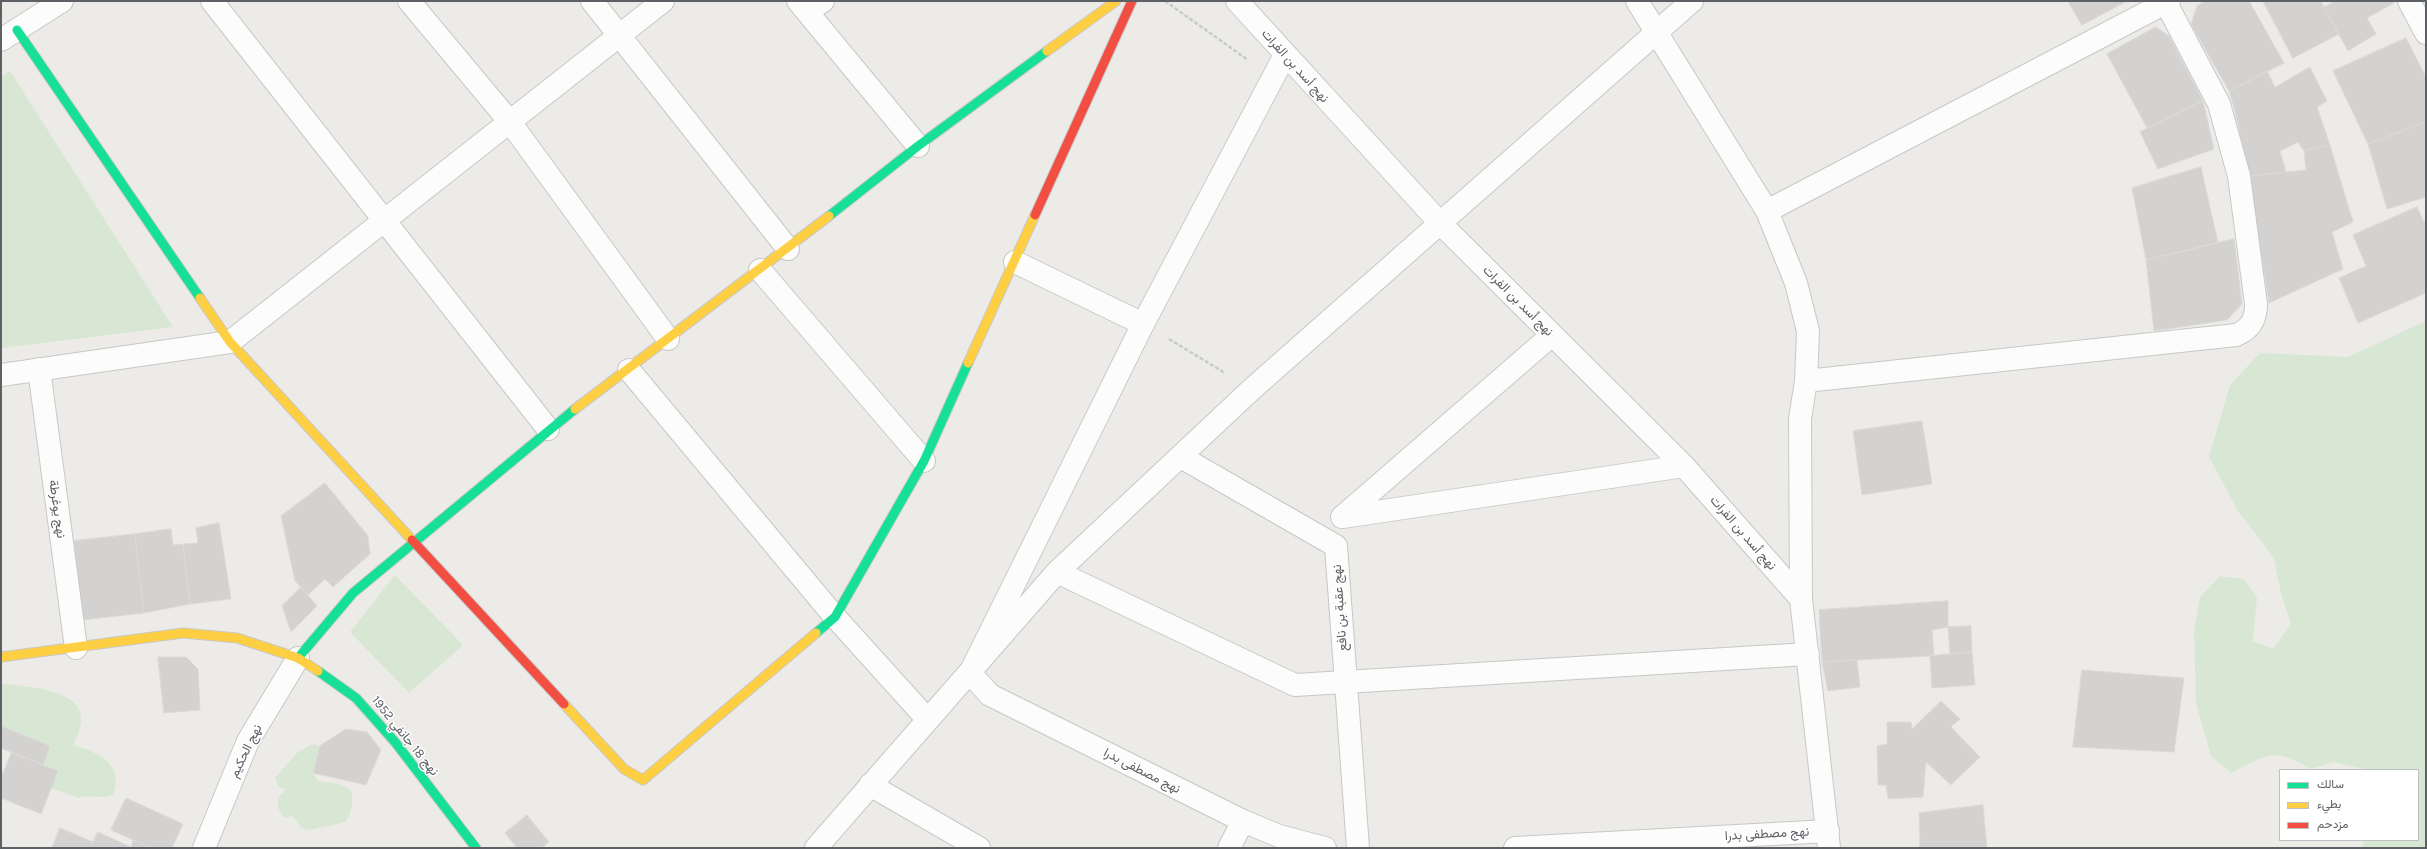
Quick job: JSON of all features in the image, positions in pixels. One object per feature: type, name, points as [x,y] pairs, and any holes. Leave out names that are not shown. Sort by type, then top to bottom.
[{"type":"street","points":[[212,1],[548,429]]},
{"type":"street","points":[[409,1],[510,122],[668,339]]},
{"type":"street","points":[[592,1],[788,249]]},
{"type":"street","points":[[1,375],[230,342],[664,1]]},
{"type":"street","points":[[298,658],[353,593],[548,429],[630,370],[668,339],[788,249],[918,146],[1116,1]]},
{"type":"street","points":[[49,5],[9,35],[230,342],[624,769],[642,780],[835,617],[924,461],[1132,1]]},
{"type":"street","name":"نهج أسد بن الفرات","points":[[1237,1],[1440,223],[1684,466],[1801,599]]},
{"type":"street","points":[[1637,1],[1767,211],[1796,283],[1808,331],[1806,382],[1800,419],[1801,599],[1829,839]]},
{"type":"street","points":[[816,848],[1057,572],[1252,389],[1692,1]]},
{"type":"street","points":[[1767,211],[2167,1],[2219,104],[2238,176],[2256,304],[2254,320],[2250,326],[2236,335],[1806,382]]},
{"type":"street","points":[[2409,1],[2426,33]]},
{"type":"street","points":[[809,5],[918,146]]},
{"type":"street","points":[[970,673],[1143,324],[1274,79],[1285,55]]},
{"type":"street","points":[[1015,262],[1143,324]]},
{"type":"street","points":[[760,270],[924,461]]},
{"type":"street","points":[[1323,540],[1343,516],[1552,335]]},
{"type":"street","name":"نهج يوغرطة","points":[[39,369],[76,648]]},
{"type":"street","points":[[630,370],[835,617],[928,720]]},
{"type":"street","name":"نهج عقبة بن نافع","points":[[1181,457],[1323,540],[1336,546],[1358,848]]},
{"type":"street","points":[[1343,516],[1684,466]]},
{"type":"street","points":[[1057,572],[1295,685],[1808,654]]},
{"type":"street","name":"نهج 18 جانفي 1952","points":[[1,658],[183,633],[237,638],[298,658],[356,698],[395,742],[476,848]]},
{"type":"street","name":"نهج الحكيم","points":[[204,848],[248,741],[298,658]]},
{"type":"street","name":"نهج مصطفى بدرا","points":[[970,673],[990,695],[1243,821],[1279,836],[1326,848]]},
{"type":"street","points":[[870,785],[979,848]]},
{"type":"street","points":[[1229,848],[1243,821]]},
{"type":"street","name":"نهج مصطفى بدرا","points":[[1515,848],[1829,839]]},
{"type":"path","points":[[1165,1],[1274,79]]},
{"type":"path","points":[[1143,324],[1252,389]]},
{"type":"green space","points":[[10,71],[173,327],[1,348],[1,76]]},
{"type":"green space","points":[[2426,321],[2426,848],[2362,848],[2365,841],[2419,841],[2419,769],[2365,769],[2334,762],[2311,769],[2287,758],[2271,756],[2254,761],[2231,773],[2211,756],[2196,703],[2194,630],[2200,597],[2220,576],[2244,579],[2257,598],[2253,641],[2273,649],[2291,624],[2281,594],[2274,558],[2238,511],[2209,457],[2230,385],[2260,353],[2348,357]]},
{"type":"green space","points":[[395,575],[463,645],[409,693],[350,632]]},
{"type":"green space","points":[[1,683],[48,690],[62,695],[74,702],[80,713],[81,727],[73,745],[91,751],[100,756],[112,767],[116,784],[113,795],[104,797],[79,798],[51,788],[58,771],[43,765],[50,746],[1,726]]},
{"type":"green space","points":[[312,744],[320,746],[313,773],[318,781],[340,784],[351,790],[352,803],[346,822],[310,830],[301,828],[293,816],[284,818],[278,808],[278,798],[286,790],[278,786],[275,778],[298,752]]},
{"type":"building","points":[[2068,1],[2127,1],[2082,25]]},
{"type":"building","points":[[2206,1],[2249,1],[2284,63],[2229,91],[2191,24],[2197,6]]},
{"type":"building","points":[[2263,1],[2321,1],[2339,34],[2293,58]]},
{"type":"building","points":[[2336,1],[2393,1],[2394,3],[2367,18],[2376,34],[2348,51],[2324,7]]},
{"type":"building","points":[[2156,27],[2169,36],[2203,101],[2147,128],[2107,54]]},
{"type":"building","points":[[2406,38],[2426,77],[2426,122],[2368,144],[2333,71]]},
{"type":"building","points":[[2310,67],[2327,101],[2317,107],[2330,145],[2304,151],[2298,142],[2280,151],[2286,172],[2249,176],[2235,111],[2229,91],[2267,71],[2275,87]]},
{"type":"building","points":[[2203,101],[2214,149],[2158,169],[2140,132]]},
{"type":"building","points":[[2426,122],[2426,197],[2387,209],[2368,144]]},
{"type":"building","points":[[2330,145],[2353,222],[2332,232],[2343,269],[2269,303],[2249,176],[2306,170],[2304,151]]},
{"type":"building","points":[[2201,167],[2218,243],[2146,260],[2132,188]]},
{"type":"building","points":[[2417,207],[2424,222],[2426,221],[2426,293],[2358,323],[2339,278],[2366,266],[2353,235]]},
{"type":"building","points":[[2234,239],[2242,304],[2227,320],[2154,331],[2146,260]]},
{"type":"building","points":[[1922,421],[1932,484],[1862,495],[1853,431]]},
{"type":"building","points":[[325,483],[368,536],[370,554],[333,587],[325,579],[308,595],[295,581],[281,516]]},
{"type":"building","points":[[219,523],[231,599],[190,604],[183,544],[198,543],[196,528]]},
{"type":"building","points":[[171,529],[173,545],[183,544],[190,604],[144,613],[135,534]]},
{"type":"building","points":[[135,534],[144,613],[83,620],[74,541]]},
{"type":"building","points":[[301,587],[317,606],[291,632],[282,606]]},
{"type":"building","points":[[1948,601],[1948,627],[1932,630],[1934,654],[1930,656],[1822,662],[1819,610]]},
{"type":"building","points":[[1971,626],[1972,652],[1950,654],[1948,627]]},
{"type":"building","points":[[1972,652],[1975,685],[1932,688],[1930,656]]},
{"type":"building","points":[[158,657],[186,657],[198,669],[200,710],[164,713]]},
{"type":"building","points":[[1857,660],[1860,687],[1828,691],[1822,662]]},
{"type":"building","points":[[2082,670],[2184,678],[2174,752],[2073,747]]},
{"type":"building","points":[[1941,701],[1960,719],[1951,727],[1980,757],[1951,785],[1926,762],[1923,797],[1888,799],[1886,785],[1878,785],[1877,746],[1887,744],[1887,722],[1911,722],[1912,729]]},
{"type":"building","points":[[1,726],[50,746],[43,765],[1,748]]},
{"type":"building","points":[[346,729],[367,732],[381,750],[366,785],[313,773],[320,746]]},
{"type":"building","points":[[12,752],[58,771],[41,814],[1,798],[1,778]]},
{"type":"building","points":[[126,798],[183,824],[172,848],[151,848],[111,830]]},
{"type":"building","points":[[1983,805],[1987,848],[1920,848],[1919,813]]},
{"type":"building","points":[[527,815],[549,842],[541,848],[517,848],[505,833]]},
{"type":"building","points":[[60,828],[93,842],[90,848],[52,848]]},
{"type":"building","points":[[98,832],[131,847],[133,840],[151,848],[90,848]]},
{"type":"traffic: fast","points":[[17,30],[200,298]]},
{"type":"traffic: fast","points":[[829,216],[918,146],[1047,51]]},
{"type":"traffic: fast","points":[[816,633],[835,617],[924,461],[968,363]]},
{"type":"traffic: fast","points":[[298,658],[353,593],[575,409]]},
{"type":"traffic: fast","points":[[318,671],[356,698],[395,742],[476,848]]},
{"type":"traffic: slow","points":[[1047,51],[1116,1]]},
{"type":"traffic: slow","points":[[968,363],[1035,215]]},
{"type":"traffic: slow","points":[[575,409],[829,216]]},
{"type":"traffic: slow","points":[[200,298],[230,342],[412,540]]},
{"type":"traffic: slow","points":[[1,657],[183,633],[237,638],[298,658],[318,671]]},
{"type":"traffic: slow","points":[[564,704],[624,769],[643,780],[816,633]]},
{"type":"traffic: jam","points":[[1035,215],[1132,1]]},
{"type":"traffic: jam","points":[[412,540],[564,704]]}]
